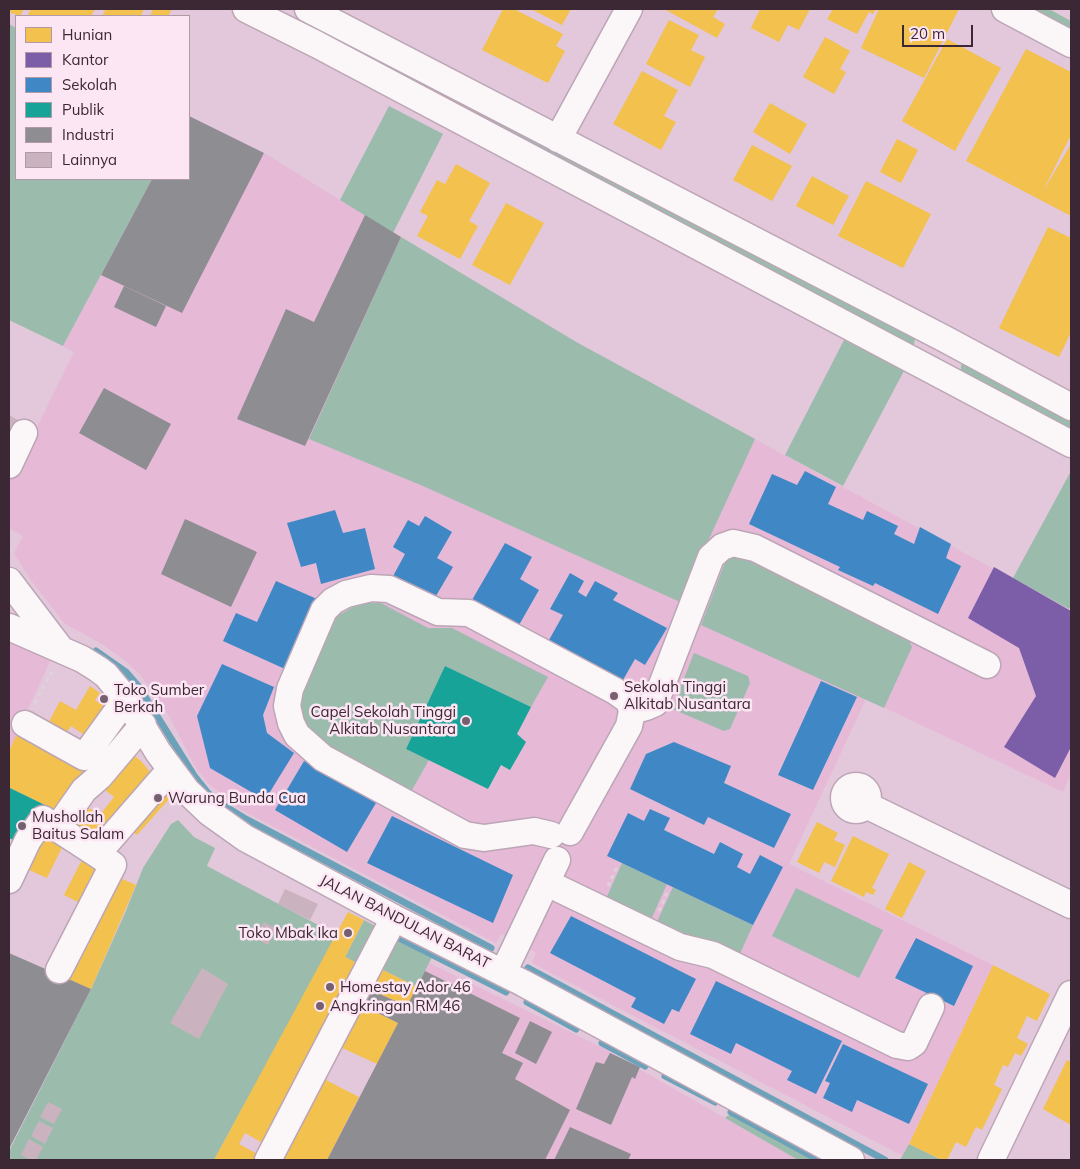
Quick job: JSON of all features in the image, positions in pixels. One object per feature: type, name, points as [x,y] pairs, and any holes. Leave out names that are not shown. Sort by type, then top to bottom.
[{"type":"street","points":[[246,9],[281,17],[316,44],[1071,444]]},
{"type":"street","points":[[558,139],[629,9]]},
{"type":"street","points":[[1005,9],[1071,44]]},
{"type":"street","points":[[316,44],[324,13],[558,139],[1071,407]]},
{"type":"street","points":[[930,368],[945,340]]},
{"type":"street","points":[[9,462],[24,433]]},
{"type":"street","points":[[632,711],[655,703],[711,557],[722,547],[733,544],[755,548],[987,665]]},
{"type":"street","points":[[9,581],[62,650]]},
{"type":"street","points":[[503,973],[547,883],[559,842],[629,726],[632,711],[629,701],[469,613],[438,612],[389,589],[371,588],[346,594],[332,601],[324,610],[290,690],[287,706],[291,723],[297,735],[324,758],[465,835],[484,838],[534,831],[559,842]]},
{"type":"street","name":"JALAN BANDULAN BARAT","points":[[9,626],[98,668],[126,698],[170,770],[187,791],[210,813],[234,831],[851,1160]]},
{"type":"street","points":[[25,724],[84,757],[126,698]]},
{"type":"street","points":[[58,827],[84,790],[99,778],[143,725]]},
{"type":"street","points":[[97,854],[170,770]]},
{"type":"street","points":[[866,806],[1071,905]]},
{"type":"street","points":[[9,880],[28,840],[43,819],[58,827],[113,865],[59,970]]},
{"type":"street","points":[[547,883],[680,947],[713,955],[897,1045],[908,1047],[914,1043],[931,1007]]},
{"type":"street","points":[[268,1160],[394,918]]},
{"type":"street","points":[[991,1160],[1071,994]]},
{"type":"path","points":[[25,724],[62,650]]},
{"type":"shaded area","name":"Sekolah Tinggi Alkitab Nusantara","points":[[190,116],[264,153],[393,233],[578,343],[1071,611],[1071,774],[1063,792],[866,699],[789,864],[993,965],[903,1156],[532,963],[536,953],[501,934],[496,943],[238,808],[209,784],[197,770],[169,716],[141,676],[126,661],[102,644],[64,623],[30,579],[14,553],[23,536],[9,528],[9,484],[74,352],[63,346],[151,180],[190,180]]},
{"type":"shaded area","points":[[9,642],[51,659],[9,751]]},
{"type":"shaded area","points":[[429,963],[601,1047],[798,1160],[327,1160]]},
{"type":"green space","points":[[1028,9],[1049,9],[1071,21],[1071,32]]},
{"type":"green space","points":[[9,24],[15,27],[15,180],[151,180],[63,346],[9,320]]},
{"type":"green space","points":[[341,40],[915,338],[914,345],[910,345],[338,44]]},
{"type":"green space","points":[[389,106],[443,134],[393,233],[340,200]]},
{"type":"green space","points":[[401,237],[578,343],[755,439],[680,602],[423,486],[309,439]]},
{"type":"green space","points":[[844,340],[905,369],[843,486],[785,455]]},
{"type":"green space","points":[[964,364],[1071,421],[1071,431],[961,372],[961,365]]},
{"type":"green space","points":[[1071,471],[1071,605],[1069,609],[1013,578]]},
{"type":"green space","points":[[737,555],[746,557],[907,636],[912,647],[884,708],[701,625],[726,560]]},
{"type":"green space","points":[[360,603],[381,603],[428,628],[452,628],[548,677],[531,707],[445,666],[406,749],[429,760],[408,797],[309,733],[300,715],[301,693],[334,618]]},
{"type":"green space","points":[[694,653],[748,676],[750,683],[730,729],[724,731],[672,709]]},
{"type":"green space","points":[[178,820],[194,837],[215,848],[207,866],[337,935],[214,1160],[9,1160],[9,1151],[91,989],[143,868],[171,824]]},
{"type":"green space","points":[[622,863],[667,884],[650,922],[605,901]]},
{"type":"green space","points":[[673,887],[753,925],[738,958],[655,926]]},
{"type":"green space","points":[[796,888],[883,930],[859,978],[772,936]]},
{"type":"green space","points":[[364,920],[379,928],[360,965],[345,957]]},
{"type":"green space","points":[[395,938],[432,957],[417,987],[379,968]]},
{"type":"green space","points":[[732,1114],[816,1160],[798,1160],[725,1118]]},
{"type":"green space","points":[[909,1144],[942,1160],[900,1160]]},
{"type":"building: Hunian","points":[[9,9],[24,9],[21,15],[9,12]]},
{"type":"building: Hunian","points":[[31,9],[95,9],[92,15],[28,15]]},
{"type":"building: Hunian","points":[[106,9],[144,9],[141,15],[103,15]]},
{"type":"building: Hunian","points":[[153,9],[172,9],[169,15],[150,15]]},
{"type":"building: Hunian","points":[[503,9],[514,9],[563,34],[556,46],[565,51],[548,83],[482,50]]},
{"type":"building: Hunian","points":[[531,9],[571,9],[562,25]]},
{"type":"building: Hunian","points":[[664,9],[718,9],[713,17],[725,24],[717,38]]},
{"type":"building: Hunian","points":[[760,9],[810,9],[799,30],[788,25],[779,42],[751,28]]},
{"type":"building: Hunian","points":[[833,9],[876,9],[873,14],[869,12],[857,34],[827,19]]},
{"type":"building: Hunian","points":[[879,9],[959,9],[924,78],[861,48]]},
{"type":"building: Hunian","points":[[669,20],[699,35],[691,50],[705,57],[690,87],[646,64]]},
{"type":"building: Hunian","points":[[825,37],[850,51],[840,69],[846,72],[834,94],[803,77]]},
{"type":"building: Hunian","points":[[947,39],[1001,68],[955,151],[902,121]]},
{"type":"building: Hunian","points":[[1026,49],[1071,72],[1071,135],[1042,193],[1071,144],[1071,216],[966,161]]},
{"type":"building: Hunian","points":[[642,71],[678,90],[664,116],[676,122],[661,150],[613,124]]},
{"type":"building: Hunian","points":[[770,103],[807,124],[790,154],[753,132]]},
{"type":"building: Hunian","points":[[897,139],[918,150],[901,183],[880,172]]},
{"type":"building: Hunian","points":[[752,145],[792,166],[772,201],[733,180]]},
{"type":"building: Hunian","points":[[456,164],[490,183],[469,221],[478,226],[460,259],[417,236],[428,216],[420,212],[437,180],[445,184]]},
{"type":"building: Hunian","points":[[812,176],[849,196],[833,225],[796,206]]},
{"type":"building: Hunian","points":[[866,181],[931,214],[903,268],[838,236]]},
{"type":"building: Hunian","points":[[506,203],[544,223],[510,285],[472,265]]},
{"type":"building: Hunian","points":[[1048,227],[1071,238],[1071,332],[1059,357],[999,328]]},
{"type":"building: Hunian","points":[[90,686],[100,693],[95,700],[113,712],[92,740],[71,726],[63,738],[45,729],[60,701],[76,710]]},
{"type":"building: Hunian","points":[[20,727],[81,757],[108,730],[125,744],[57,824],[44,815],[49,807],[10,788],[9,792],[9,751]]},
{"type":"building: Hunian","points":[[126,748],[143,763],[157,781],[97,851],[62,826],[79,800],[99,816],[114,797],[96,783]]},
{"type":"building: Hunian","points":[[159,786],[170,798],[137,835],[125,825]]},
{"type":"building: Hunian","points":[[43,822],[67,837],[47,878],[18,865]]},
{"type":"building: Hunian","points":[[817,822],[838,833],[834,840],[845,845],[835,867],[824,862],[819,873],[797,862]]},
{"type":"building: Hunian","points":[[853,836],[889,854],[872,888],[876,890],[873,895],[866,892],[864,897],[831,881]]},
{"type":"building: Hunian","points":[[87,850],[112,865],[90,908],[64,895]]},
{"type":"building: Hunian","points":[[909,862],[926,871],[902,918],[885,909]]},
{"type":"building: Hunian","points":[[111,874],[136,885],[91,989],[59,975]]},
{"type":"building: Hunian","points":[[348,912],[364,920],[345,957],[363,966],[266,1145],[245,1133],[239,1144],[261,1156],[259,1160],[214,1160]]},
{"type":"building: Hunian","points":[[993,965],[1050,994],[1037,1021],[1027,1016],[1017,1038],[1028,1044],[1021,1056],[1015,1053],[1008,1067],[1003,1065],[994,1085],[1002,1089],[982,1130],[976,1127],[966,1147],[956,1142],[947,1160],[942,1160],[909,1144]]},
{"type":"building: Hunian","points":[[379,968],[417,987],[407,1006],[368,989]]},
{"type":"building: Hunian","points":[[360,1004],[398,1023],[377,1064],[338,1046]]},
{"type":"building: Hunian","points":[[1067,1060],[1071,1062],[1071,1125],[1043,1109]]},
{"type":"building: Hunian","points":[[322,1078],[359,1097],[327,1160],[278,1160]]},
{"type":"building: Kantor","points":[[994,567],[1071,611],[1071,747],[1055,778],[1004,747],[1036,696],[1019,648],[968,618]]},
{"type":"building: Sekolah","points":[[805,471],[836,487],[828,504],[863,520],[867,511],[898,526],[894,534],[914,544],[920,527],[951,544],[946,558],[961,566],[938,614],[875,583],[873,586],[838,570],[840,567],[749,524],[772,474],[797,485]]},
{"type":"building: Sekolah","points":[[335,510],[343,533],[365,528],[375,569],[321,584],[316,563],[301,567],[287,523]]},
{"type":"building: Sekolah","points":[[425,516],[452,532],[437,558],[453,567],[433,601],[392,578],[405,554],[393,547],[408,520],[419,526]]},
{"type":"building: Sekolah","points":[[505,543],[532,557],[520,579],[539,590],[519,625],[472,600]]},
{"type":"building: Sekolah","points":[[570,573],[584,581],[578,592],[586,597],[595,581],[618,593],[613,600],[667,628],[645,665],[635,659],[623,680],[549,640],[563,615],[550,609]]},
{"type":"building: Sekolah","points":[[276,581],[317,599],[285,669],[223,641],[236,613],[257,622]]},
{"type":"building: Sekolah","points":[[222,664],[274,687],[263,715],[267,733],[294,753],[265,800],[210,768],[197,716]]},
{"type":"building: Sekolah","points":[[821,681],[857,697],[813,790],[778,775]]},
{"type":"building: Sekolah","points":[[674,742],[731,766],[724,783],[791,814],[774,848],[708,817],[704,825],[630,789],[646,754]]},
{"type":"building: Sekolah","points":[[304,761],[376,803],[347,852],[275,810]]},
{"type":"building: Sekolah","points":[[650,809],[670,818],[664,830],[714,854],[720,842],[743,854],[737,867],[750,874],[760,855],[783,867],[753,925],[607,856],[628,813],[644,821]]},
{"type":"building: Sekolah","points":[[392,816],[513,875],[493,923],[367,863]]},
{"type":"building: Sekolah","points":[[571,916],[696,979],[679,1012],[672,1009],[664,1024],[631,1007],[636,998],[550,953]]},
{"type":"building: Sekolah","points":[[916,938],[973,966],[954,1006],[895,978]]},
{"type":"building: Sekolah","points":[[716,981],[842,1041],[816,1094],[787,1080],[792,1071],[736,1043],[731,1054],[690,1034]]},
{"type":"building: Sekolah","points":[[843,1044],[928,1084],[909,1124],[857,1100],[852,1112],[823,1098],[830,1083],[825,1081]]},
{"type":"building: Publik","points":[[445,666],[531,707],[517,734],[526,742],[510,770],[501,765],[488,789],[406,749]]},
{"type":"building: Publik","name":"Mushollah Baitus Salam","points":[[10,788],[49,807],[23,845],[9,838]]},
{"type":"building: Industri","points":[[190,116],[264,153],[182,313],[101,275],[151,180],[190,180]]},
{"type":"building: Industri","points":[[365,215],[401,237],[305,446],[237,419],[286,309],[314,322]]},
{"type":"building: Industri","points":[[124,286],[166,306],[156,327],[114,307]]},
{"type":"building: Industri","points":[[104,388],[171,424],[146,470],[79,433]]},
{"type":"building: Industri","points":[[185,519],[257,552],[231,607],[161,574]]},
{"type":"building: Industri","points":[[9,953],[91,989],[9,1149]]},
{"type":"building: Industri","points":[[425,971],[520,1018],[502,1053],[523,1063],[515,1079],[570,1110],[545,1160],[327,1160],[398,1023],[360,1004],[368,989],[407,1006]]},
{"type":"building: Industri","points":[[530,1021],[552,1032],[536,1064],[515,1053]]},
{"type":"building: Industri","points":[[610,1053],[640,1067],[635,1079],[632,1077],[611,1125],[576,1109],[596,1062],[604,1064]]},
{"type":"building: Industri","points":[[570,1127],[631,1154],[628,1160],[554,1160]]},
{"type":"building: Lainnya","points":[[9,415],[25,424],[9,456]]},
{"type":"building: Lainnya","points":[[285,889],[318,904],[310,920],[278,904]]},
{"type":"building: Lainnya","points":[[264,922],[276,929],[268,945],[255,938]]},
{"type":"building: Lainnya","points":[[202,968],[228,984],[199,1039],[170,1023]]},
{"type":"building: Lainnya","points":[[48,1102],[62,1109],[54,1124],[40,1117]]},
{"type":"building: Lainnya","points":[[39,1121],[53,1128],[45,1144],[31,1136]]},
{"type":"building: Lainnya","points":[[29,1139],[43,1147],[36,1160],[31,1160],[21,1155]]},
{"type":"waterway","points":[[96,651],[126,672],[139,687],[195,777],[218,802],[244,818],[491,948]]},
{"type":"waterway","points":[[397,937],[506,992]]},
{"type":"waterway","points":[[528,968],[885,1160]]},
{"type":"waterway","points":[[527,1002],[576,1029]]},
{"type":"waterway","points":[[602,1043],[645,1066]]},
{"type":"waterway","points":[[665,1076],[715,1102]]},
{"type":"waterway","points":[[731,1112],[819,1160]]},
{"type":"place","name":"Sekolah Tinggi Alkitab Nusantara","points":[[614,696]]},
{"type":"place","name":"Toko Sumber Berkah","points":[[104,699]]},
{"type":"place","name":"Capel Sekolah Tinggi Alkitab Nusantara","points":[[466,721]]},
{"type":"place","name":"Warung Bunda Cua","points":[[158,798]]},
{"type":"place","name":"Mushollah Baitus Salam","points":[[22,826]]},
{"type":"place","name":"Toko Mbak Ika","points":[[348,933]]},
{"type":"place","name":"Homestay Ador 46","points":[[330,987]]},
{"type":"place","name":"Angkringan RM 46","points":[[320,1006]]}]
